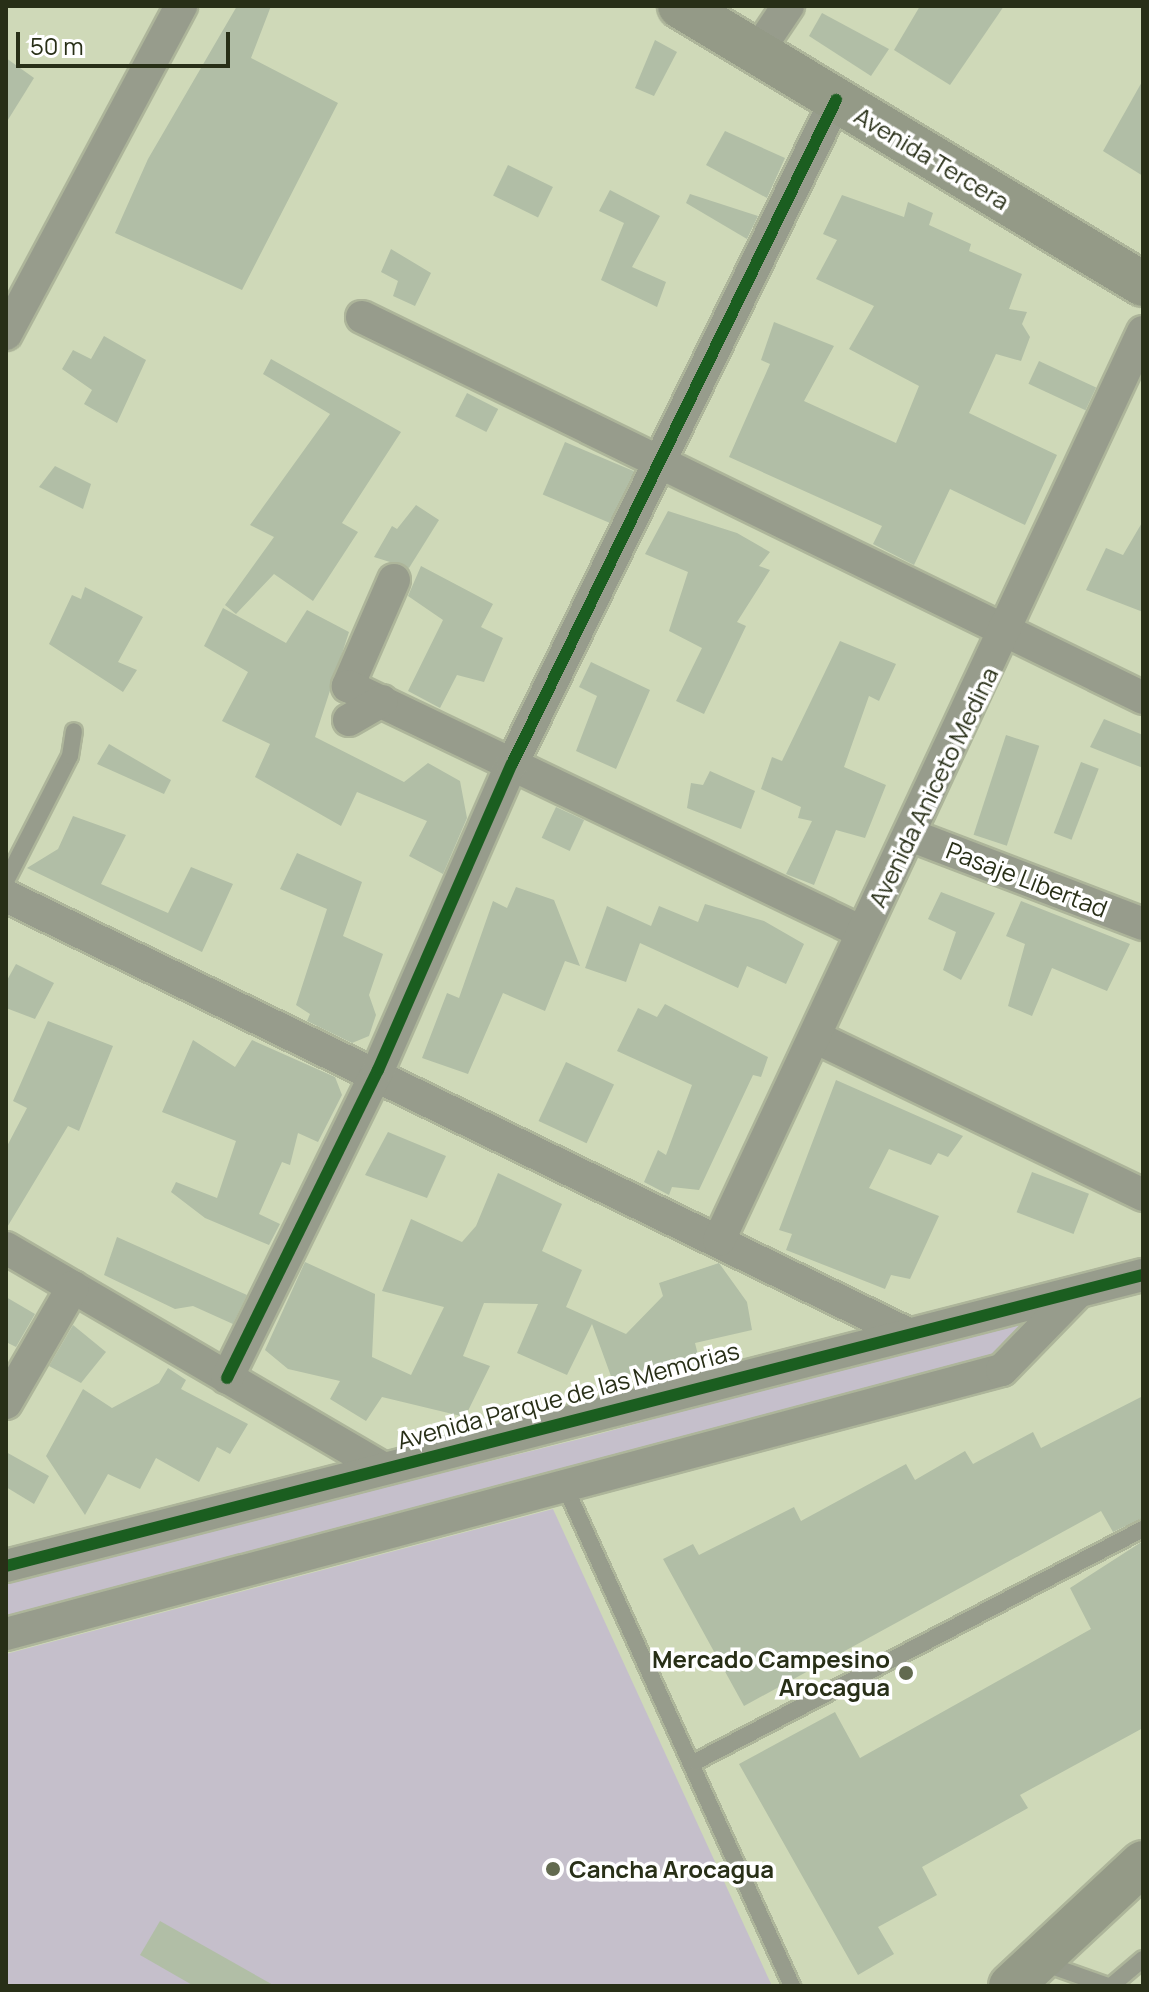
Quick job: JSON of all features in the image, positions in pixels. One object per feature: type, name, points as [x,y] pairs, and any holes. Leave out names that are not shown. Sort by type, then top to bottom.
[{"type":"street","points":[[6,334],[181,6]]},
{"type":"street","name":"Avenida Tercera","points":[[680,6],[755,55],[836,100],[1143,284]]},
{"type":"street","points":[[755,55],[788,6]]},
{"type":"street","points":[[227,1378],[378,1070],[512,764],[662,465],[836,100]]},
{"type":"street","points":[[362,317],[1006,634],[1143,698]]},
{"type":"street","name":"Avenida Aniceto Medina","points":[[719,1240],[862,932],[1006,634],[1143,332]]},
{"type":"street","points":[[394,580],[348,686],[862,932]]},
{"type":"street","points":[[349,720],[382,701]]},
{"type":"street","name":"Pasaje Libertad","points":[[910,835],[1143,924]]},
{"type":"street","points":[[6,896],[378,1070],[902,1331]]},
{"type":"street","points":[[815,1037],[1143,1195]]},
{"type":"street","points":[[6,1248],[381,1467]]},
{"type":"street","name":"Avenida Parque de las Memorias","points":[[6,1566],[902,1331],[1076,1294],[1143,1275]]},
{"type":"street","points":[[6,1403],[73,1287]]},
{"type":"street","name":"Avenida Parque de las Memorias","points":[[6,1634],[566,1489],[1002,1370],[1076,1294]]},
{"type":"street","points":[[1024,1974],[1143,1863]]},
{"type":"lane","points":[[6,881],[70,756],[74,731]]},
{"type":"lane","points":[[566,1489],[695,1762],[792,1986]]},
{"type":"lane","points":[[695,1762],[1143,1529]]},
{"type":"lane","points":[[1024,1974],[1109,1986],[1143,1959]]},
{"type":"shaded area","points":[[1031,1316],[989,1358],[6,1618],[6,1580],[588,1437]]},
{"type":"shaded area","points":[[553,1509],[772,1986],[6,1986],[6,1654]]},
{"type":"building","points":[[237,6],[271,6],[251,58],[338,103],[242,290],[115,233],[148,159]]},
{"type":"building","points":[[920,6],[1004,6],[950,85],[894,50]]},
{"type":"building","points":[[822,13],[889,49],[871,76],[809,36]]},
{"type":"building","points":[[655,40],[677,52],[654,96],[635,88]]},
{"type":"building","points":[[6,58],[34,78],[6,123]]},
{"type":"building","points":[[1143,80],[1143,176],[1103,151]]},
{"type":"building","points":[[725,131],[785,158],[767,198],[706,165]]},
{"type":"building","points":[[508,165],[553,187],[538,217],[493,196]]},
{"type":"building","points":[[610,190],[660,216],[632,267],[666,282],[657,307],[601,280],[624,223],[599,211]]},
{"type":"building","points":[[690,194],[758,216],[747,239],[686,203]]},
{"type":"building","points":[[842,195],[904,217],[908,202],[933,213],[929,225],[971,244],[969,251],[1022,274],[1009,309],[1027,312],[1022,324],[1030,337],[1021,361],[996,354],[969,413],[1057,455],[1025,525],[950,489],[914,565],[873,544],[882,526],[729,457],[770,364],[761,360],[774,322],[834,346],[804,401],[896,443],[919,386],[849,349],[874,306],[816,279],[837,240],[823,234]]},
{"type":"building","points":[[391,249],[431,273],[415,306],[393,296],[398,281],[381,272]]},
{"type":"building","points":[[104,336],[146,360],[117,423],[84,404],[92,390],[62,369],[73,350],[91,359]]},
{"type":"building","points":[[271,359],[401,432],[342,523],[358,532],[313,601],[274,574],[236,614],[225,605],[274,537],[250,525],[330,414],[263,374]]},
{"type":"building","points":[[1039,361],[1096,388],[1086,410],[1028,384]]},
{"type":"building","points":[[467,393],[498,409],[486,432],[455,416]]},
{"type":"building","points":[[565,442],[634,471],[612,524],[543,494]]},
{"type":"building","points":[[55,466],[91,484],[83,509],[39,487]]},
{"type":"building","points":[[416,505],[439,520],[409,568],[374,557],[392,526],[397,529]]},
{"type":"building","points":[[668,511],[737,533],[770,552],[759,566],[770,570],[737,622],[746,626],[704,714],[676,701],[702,648],[669,631],[688,572],[645,554]]},
{"type":"building","points":[[1143,521],[1143,612],[1086,590],[1106,548],[1123,555]]},
{"type":"building","points":[[421,566],[493,604],[481,627],[503,638],[484,682],[457,675],[440,708],[408,691],[443,620],[408,596]]},
{"type":"building","points":[[85,587],[143,617],[118,662],[137,670],[123,692],[49,644],[72,595],[81,599]]},
{"type":"building","points":[[223,608],[286,643],[307,610],[349,632],[315,737],[404,782],[428,763],[460,781],[467,818],[443,874],[409,856],[427,821],[357,792],[341,826],[255,777],[270,744],[222,721],[248,672],[204,646]]},
{"type":"building","points":[[840,641],[896,664],[879,701],[869,696],[844,767],[886,785],[865,838],[836,830],[814,885],[786,874],[812,821],[798,818],[801,807],[761,789],[772,757],[782,761]]},
{"type":"building","points":[[591,662],[650,690],[616,769],[576,751],[597,696],[579,687]]},
{"type":"building","points":[[1104,719],[1143,735],[1143,768],[1090,747]]},
{"type":"building","points":[[1006,735],[1039,746],[1007,846],[974,835]]},
{"type":"building","points":[[109,744],[171,780],[164,794],[97,764]]},
{"type":"building","points":[[1081,762],[1099,769],[1072,840],[1054,833]]},
{"type":"building","points":[[710,771],[755,791],[741,829],[687,808],[691,783],[703,785]]},
{"type":"building","points":[[556,807],[584,820],[570,851],[542,838]]},
{"type":"building","points":[[73,816],[126,835],[101,884],[168,913],[191,867],[233,884],[202,952],[27,868],[58,849]]},
{"type":"building","points":[[297,853],[362,882],[343,936],[383,954],[369,995],[376,1015],[369,1036],[352,1043],[307,1021],[310,1014],[296,1005],[327,909],[280,889]]},
{"type":"building","points":[[516,887],[554,900],[580,966],[565,961],[545,1011],[503,993],[468,1074],[422,1058],[447,993],[459,998],[493,901],[507,908]]},
{"type":"building","points":[[941,892],[995,913],[961,980],[943,970],[956,932],[928,919]]},
{"type":"building","points":[[1021,901],[1130,944],[1107,991],[1052,968],[1032,1016],[1008,1006],[1025,944],[1006,936]]},
{"type":"building","points":[[705,904],[764,921],[804,944],[786,984],[747,966],[738,988],[640,943],[626,982],[585,968],[607,906],[651,926],[659,906],[698,922]]},
{"type":"building","points":[[16,964],[54,983],[35,1019],[6,1008],[6,982]]},
{"type":"building","points":[[665,1004],[768,1057],[761,1077],[753,1075],[699,1190],[672,1187],[669,1195],[644,1182],[658,1150],[666,1155],[692,1085],[617,1051],[638,1008],[657,1017]]},
{"type":"building","points":[[48,1021],[113,1046],[79,1131],[68,1126],[6,1229],[6,1148],[27,1108],[13,1101]]},
{"type":"building","points":[[193,1040],[235,1067],[252,1040],[335,1077],[342,1095],[318,1142],[298,1133],[290,1165],[282,1162],[259,1214],[280,1224],[269,1245],[205,1218],[171,1192],[176,1182],[217,1198],[236,1141],[162,1112]]},
{"type":"building","points":[[566,1062],[614,1084],[587,1143],[539,1121]]},
{"type":"building","points":[[836,1080],[963,1136],[948,1157],[938,1153],[931,1165],[889,1149],[869,1188],[939,1216],[910,1279],[891,1275],[885,1289],[786,1250],[792,1234],[779,1230]]},
{"type":"building","points":[[388,1132],[446,1156],[427,1198],[365,1175]]},
{"type":"building","points":[[1032,1172],[1089,1194],[1074,1234],[1017,1212]]},
{"type":"building","points":[[498,1173],[562,1204],[542,1251],[582,1270],[566,1307],[626,1334],[663,1296],[659,1283],[719,1263],[747,1302],[752,1330],[695,1343],[698,1355],[612,1379],[592,1324],[567,1375],[517,1353],[538,1304],[484,1303],[463,1356],[490,1366],[465,1417],[382,1397],[366,1421],[330,1399],[340,1381],[288,1369],[265,1350],[305,1262],[375,1294],[372,1357],[411,1375],[444,1307],[382,1291],[411,1219],[462,1242],[476,1226]]},
{"type":"building","points":[[117,1237],[247,1295],[233,1324],[193,1306],[175,1309],[104,1275]]},
{"type":"building","points":[[6,1297],[35,1314],[16,1347],[6,1342]]},
{"type":"building","points":[[73,1325],[106,1352],[81,1383],[49,1366]]},
{"type":"building","points":[[168,1368],[186,1380],[181,1389],[248,1424],[230,1454],[217,1447],[199,1482],[156,1458],[140,1489],[108,1474],[85,1515],[46,1456],[83,1389],[112,1408],[159,1383]]},
{"type":"building","points":[[1143,1396],[1143,1518],[1113,1532],[1101,1511],[744,1706],[663,1559],[693,1544],[699,1555],[794,1507],[801,1521],[906,1464],[915,1480],[965,1451],[973,1464],[1033,1432],[1041,1448]]},
{"type":"building","points":[[6,1452],[49,1476],[34,1504],[6,1487]]},
{"type":"building","points":[[1143,1541],[1143,1728],[1020,1795],[1028,1808],[922,1867],[937,1895],[878,1927],[894,1954],[858,1975],[739,1764],[835,1712],[860,1758],[1091,1629],[1070,1588]]},
{"type":"building","points":[[160,1921],[275,1986],[194,1986],[140,1955]]},
{"type":"cycle path","points":[[227,1378],[378,1070],[512,764],[836,100]]},
{"type":"cycle path","points":[[6,1566],[1143,1275]]},
{"type":"place","name":"Mercado Campesino Arocagua","points":[[906,1673]]},
{"type":"place","name":"Cancha Arocagua","points":[[553,1869]]}]
